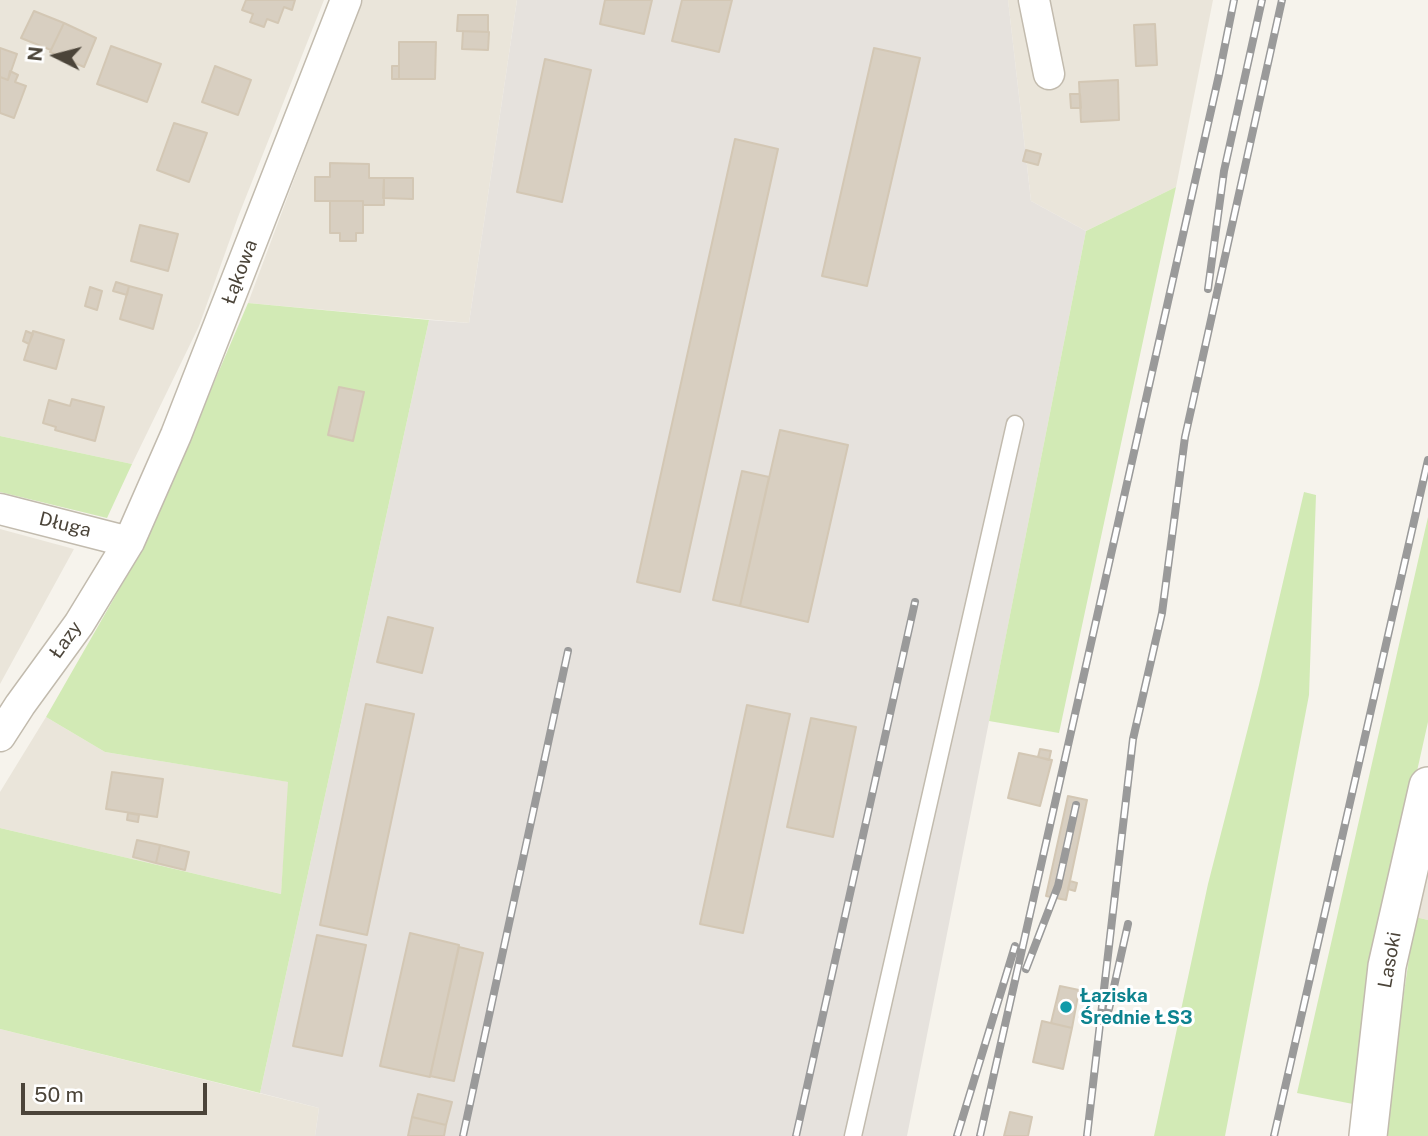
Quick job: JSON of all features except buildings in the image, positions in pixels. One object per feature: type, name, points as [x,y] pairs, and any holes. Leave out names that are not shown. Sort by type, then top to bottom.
[{"type":"street","name":"Łąkowa","points":[[130,542],[176,435],[346,0]]},
{"type":"street","points":[[1034,0],[1049,74]]},
{"type":"street","name":"Długa","points":[[0,509],[130,542]]},
{"type":"street","name":"Łazy","points":[[0,736],[79,624],[130,542]]},
{"type":"street","name":"Lasoki","points":[[1368,1136],[1387,966],[1428,786]]},
{"type":"lane","points":[[853,1136],[1015,424]]},
{"type":"shaded area","points":[[0,0],[324,0],[238,217],[199,326],[132,464],[0,436]]},
{"type":"shaded area","points":[[361,0],[517,0],[469,323],[248,303]]},
{"type":"shaded area","points":[[517,0],[1008,0],[1031,201],[1086,231],[907,1136],[315,1136],[319,1108],[260,1093],[429,320],[469,323]]},
{"type":"shaded area","points":[[1008,0],[1213,0],[1176,187],[1086,231],[1031,201]]},
{"type":"shaded area","points":[[0,529],[74,549],[0,684]]},
{"type":"shaded area","points":[[46,717],[105,752],[289,782],[281,894],[0,828],[0,792]]},
{"type":"shaded area","points":[[1428,859],[1428,920],[1415,917]]},
{"type":"shaded area","points":[[0,1029],[319,1108],[315,1136],[0,1136]]},
{"type":"green space","points":[[1176,187],[1059,733],[989,721],[1086,231]]},
{"type":"green space","points":[[248,303],[429,320],[260,1093],[0,1029],[0,828],[281,894],[288,782],[105,752],[46,717],[144,546]]},
{"type":"green space","points":[[0,436],[132,464],[107,518],[0,492]]},
{"type":"green space","points":[[1304,492],[1316,495],[1309,695],[1225,1136],[1154,1136],[1208,884],[1259,685]]},
{"type":"green space","points":[[1428,517],[1428,722],[1372,972],[1358,1105],[1297,1093]]},
{"type":"green space","points":[[1415,917],[1428,920],[1428,1136],[1383,1136]]},
{"type":"railway","points":[[980,1136],[1234,0]]},
{"type":"railway","points":[[1208,289],[1224,171],[1262,0]]},
{"type":"railway","points":[[1087,1136],[1133,739],[1162,613],[1185,437],[1282,0]]},
{"type":"railway","points":[[1274,1136],[1428,460]]},
{"type":"railway","points":[[796,1136],[915,602]]},
{"type":"railway","points":[[463,1136],[568,651]]},
{"type":"railway","points":[[1026,969],[1058,886],[1076,805]]},
{"type":"railway","points":[[1109,1009],[1128,924]]},
{"type":"railway","points":[[957,1136],[1015,946]]},
{"type":"place","name":"Łaziska Średnie ŁS3","points":[[1066,1007]]}]
